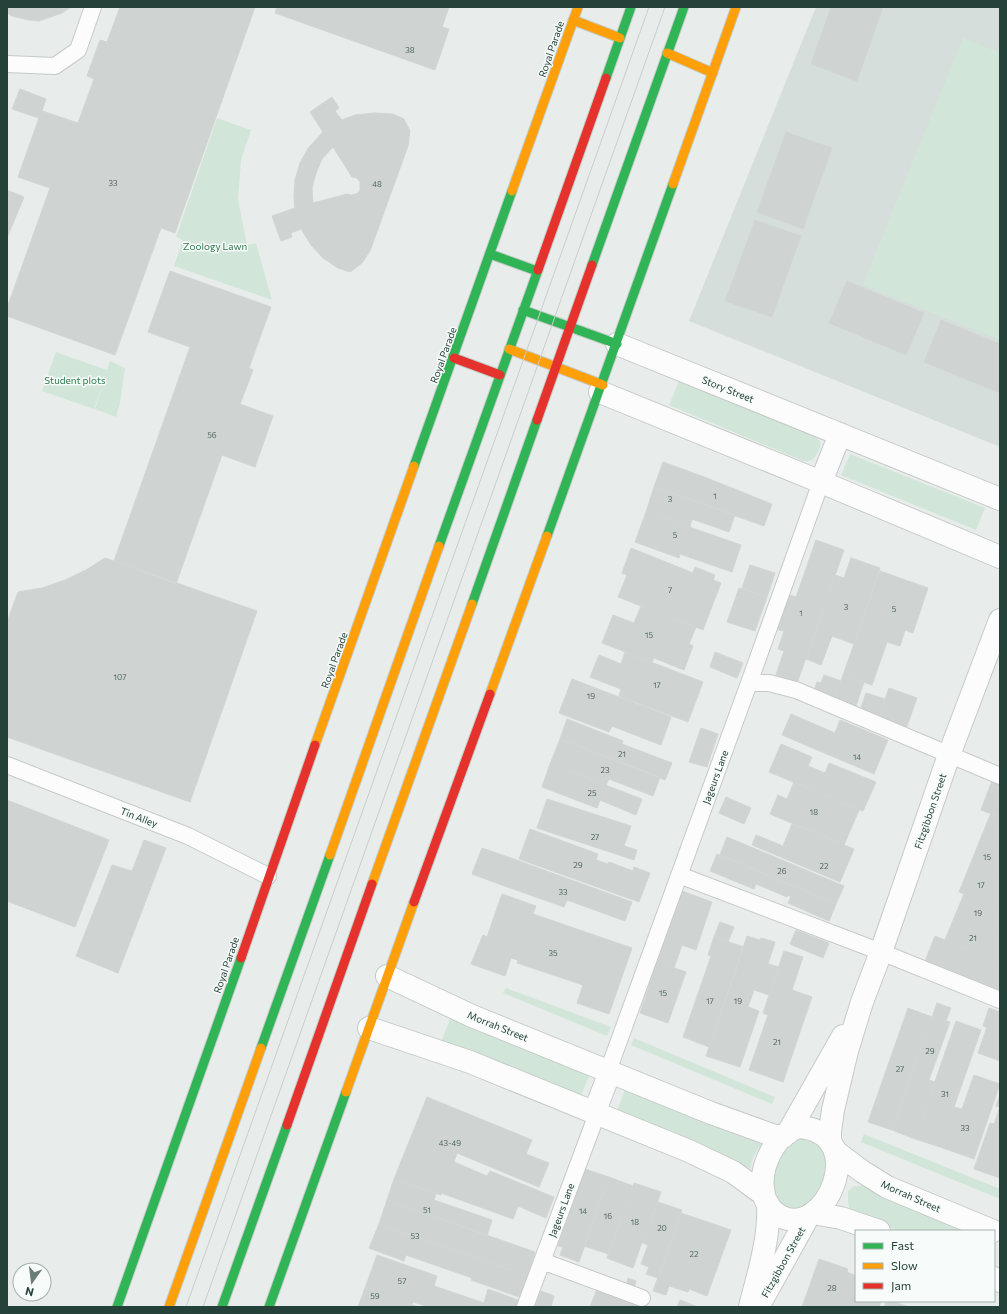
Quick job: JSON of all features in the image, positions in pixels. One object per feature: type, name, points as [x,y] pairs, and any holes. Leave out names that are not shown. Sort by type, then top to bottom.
[{"type":"main road","name":"Royal Parade","points":[[117,1307],[233,980],[268,876],[578,7]]},
{"type":"main road","points":[[169,1307],[631,7]]},
{"type":"main road","points":[[222,1307],[684,7]]},
{"type":"main road","points":[[269,1307],[387,976],[617,344],[736,7]]},
{"type":"main road","name":"Royal Parade","points":[[573,20],[620,38]]},
{"type":"main road","points":[[667,53],[713,73]]},
{"type":"main road","points":[[490,254],[537,271]]},
{"type":"main road","points":[[523,310],[617,344]]},
{"type":"main road","points":[[509,349],[556,367],[601,388]]},
{"type":"main road","points":[[454,358],[500,375]]},
{"type":"street","name":"Story Street","points":[[617,344],[1000,499]]},
{"type":"street","points":[[601,388],[1000,557]]},
{"type":"street","points":[[821,482],[840,434]]},
{"type":"street","name":"Fitzgibbon Street","points":[[833,1146],[830,1131],[833,1110],[847,1051],[862,1002],[882,952],[949,755],[1000,620]]},
{"type":"street","name":"Morrah Street","points":[[387,976],[466,1014],[716,1116],[772,1135],[786,1135]]},
{"type":"street","name":"Fitzgibbon Street","points":[[786,1135],[862,1002]]},
{"type":"street","points":[[369,1028],[470,1062],[721,1166],[744,1179],[765,1199],[776,1214],[793,1221],[802,1220],[811,1215],[823,1203],[835,1179],[838,1164],[833,1146],[822,1134],[809,1128],[796,1128],[786,1135],[774,1148],[762,1180],[765,1199]]},
{"type":"street","points":[[595,1113],[609,1072]]},
{"type":"street","name":"Morrah Street","points":[[833,1146],[863,1172],[887,1187],[991,1230]]},
{"type":"street","name":"Fitzgibbon Street","points":[[750,1307],[765,1241],[768,1220],[765,1199]]},
{"type":"street","points":[[811,1215],[841,1218],[877,1230]]},
{"type":"street","name":"Fitzgibbon Street","points":[[758,1307],[811,1215]]},
{"type":"lane","points":[[7,64],[55,66],[78,50],[93,7]]},
{"type":"lane","name":"Jageurs Lane","points":[[609,1072],[821,482]]},
{"type":"lane","points":[[750,683],[769,683],[796,690],[1000,776]]},
{"type":"lane","name":"Tin Alley","points":[[7,765],[188,836],[268,876]]},
{"type":"lane","points":[[679,875],[882,952],[1000,1000]]},
{"type":"lane","name":"Jageurs Lane","points":[[526,1307],[595,1113]]},
{"type":"lane","points":[[542,1261],[642,1298]]},
{"type":"shaded area","points":[[816,7],[1000,7],[1000,447],[689,321]]},
{"type":"green space","points":[[963,38],[1000,53],[1000,340],[863,285]]},
{"type":"green space","name":"Zoology Lawn","points":[[217,118],[251,130],[241,160],[238,199],[247,245],[256,243],[272,300],[174,266],[183,240],[176,237]]},
{"type":"green space","name":"Student plots","points":[[56,352],[107,370],[110,361],[125,368],[120,403],[116,417],[95,409],[103,384],[94,409],[42,391]]},
{"type":"green space","points":[[679,381],[814,436],[820,441],[821,445],[817,455],[811,460],[803,461],[669,405]]},
{"type":"green space","points":[[850,454],[985,508],[976,530],[841,475]]},
{"type":"green space","points":[[506,988],[611,1027],[607,1036],[503,993]]},
{"type":"green space","points":[[451,1017],[590,1074],[580,1098],[441,1042]]},
{"type":"green space","points":[[634,1038],[775,1097],[772,1104],[631,1045]]},
{"type":"green space","points":[[625,1089],[762,1144],[753,1159],[751,1169],[616,1114]]},
{"type":"green space","points":[[864,1134],[1000,1189],[1000,1199],[861,1142]]},
{"type":"green space","points":[[801,1138],[822,1146],[825,1163],[823,1181],[821,1187],[811,1202],[798,1210],[787,1210],[776,1199],[773,1189],[773,1178],[778,1161],[790,1147]]},
{"type":"green space","points":[[854,1186],[864,1186],[970,1230],[896,1230],[850,1211],[848,1191]]},
{"type":"building","points":[[7,7],[71,7],[62,13],[39,21],[12,16],[7,13]]},
{"type":"building","points":[[120,7],[255,7],[175,233],[161,228],[115,355],[7,316],[7,308],[50,188],[18,177],[39,118],[12,109],[20,89],[46,99],[42,111],[78,123],[94,79],[87,76],[100,40],[107,42]]},
{"type":"building","points":[[277,7],[449,7],[442,27],[449,29],[435,70],[275,13]]},
{"type":"building","points":[[831,7],[883,7],[857,81],[811,64]]},
{"type":"building","points":[[332,97],[339,108],[335,111],[342,120],[355,115],[374,113],[393,114],[404,119],[410,131],[408,146],[370,251],[362,263],[350,272],[338,268],[323,258],[311,245],[301,229],[291,233],[292,237],[281,241],[272,216],[295,208],[295,180],[300,163],[309,147],[323,132],[310,112]],"holes":[[[333,147],[352,177],[357,178],[360,182],[360,191],[356,194],[347,194],[313,203],[312,188],[316,173],[322,159]]]},
{"type":"building","points":[[786,132],[832,148],[803,229],[757,212]]},
{"type":"building","points":[[7,190],[24,197],[7,238]]},
{"type":"building","points":[[755,220],[801,236],[772,317],[725,301]]},
{"type":"building","points":[[170,271],[271,307],[249,368],[253,370],[240,404],[273,416],[255,467],[222,455],[176,584],[114,561],[190,347],[148,332]]},
{"type":"building","points":[[847,281],[924,313],[906,355],[829,323]]},
{"type":"building","points":[[941,320],[1000,344],[1000,393],[924,362]]},
{"type":"building","points":[[663,462],[772,504],[764,526],[654,487]]},
{"type":"building","points":[[654,487],[735,515],[729,532],[692,519],[690,527],[646,512]]},
{"type":"building","points":[[646,512],[741,545],[732,572],[680,554],[679,558],[635,542]]},
{"type":"building","points":[[816,540],[844,550],[796,686],[775,678],[784,651],[778,649],[784,631],[775,629],[787,594],[796,597]]},
{"type":"building","points":[[631,548],[693,573],[695,567],[715,575],[713,580],[721,583],[703,630],[618,597],[627,575],[622,573]]},
{"type":"building","points":[[105,558],[257,611],[190,802],[7,737],[7,622],[18,592],[42,588],[65,580],[86,570]]},
{"type":"building","points":[[851,558],[880,568],[854,644],[832,636],[821,665],[806,659],[835,575],[844,578]]},
{"type":"building","points":[[750,565],[775,573],[767,597],[742,588]]},
{"type":"building","points":[[880,571],[928,588],[913,633],[905,630],[900,646],[887,642],[872,685],[843,675]]},
{"type":"building","points":[[739,588],[767,597],[755,631],[727,622]]},
{"type":"building","points":[[641,606],[696,627],[689,644],[693,646],[684,670],[654,658],[652,662],[602,643],[613,615],[634,623]]},
{"type":"building","points":[[625,652],[703,682],[688,722],[619,696],[621,689],[590,677],[599,655],[621,664]]},
{"type":"building","points":[[715,652],[743,663],[737,678],[710,667]]},
{"type":"building","points":[[824,675],[841,681],[834,701],[814,691],[817,682],[821,683]]},
{"type":"building","points":[[843,675],[864,682],[855,709],[834,701]]},
{"type":"building","points":[[572,679],[671,717],[661,745],[612,726],[609,732],[559,713]]},
{"type":"building","points":[[889,688],[917,698],[906,729],[878,720]]},
{"type":"building","points":[[866,693],[885,699],[879,717],[860,710]]},
{"type":"building","points":[[791,714],[835,733],[840,720],[888,740],[874,774],[782,735]]},
{"type":"building","points":[[567,719],[623,741],[622,744],[672,763],[665,780],[560,739]]},
{"type":"building","points":[[701,728],[718,734],[707,767],[689,762]]},
{"type":"building","points":[[560,739],[660,777],[653,796],[609,779],[606,785],[550,764]]},
{"type":"building","points":[[781,744],[812,757],[808,766],[825,773],[829,763],[876,782],[863,811],[769,772]]},
{"type":"building","points":[[550,764],[642,799],[636,815],[600,800],[597,808],[542,787]]},
{"type":"building","points":[[992,781],[1000,784],[1000,817],[981,810]]},
{"type":"building","points":[[794,782],[859,810],[844,845],[770,814],[778,795],[787,799]]},
{"type":"building","points":[[726,797],[751,808],[744,824],[719,813]]},
{"type":"building","points":[[547,799],[631,826],[624,846],[637,850],[634,860],[537,828]]},
{"type":"building","points":[[7,800],[109,840],[75,927],[7,901]]},
{"type":"building","points":[[991,813],[1000,817],[1000,848],[980,840]]},
{"type":"building","points":[[792,824],[854,849],[840,882],[752,845],[756,835],[783,846]]},
{"type":"building","points":[[530,829],[598,854],[596,860],[608,864],[609,862],[633,871],[634,867],[650,873],[639,902],[519,859]]},
{"type":"building","points":[[727,837],[844,886],[836,904],[720,855]]},
{"type":"building","points":[[144,840],[166,848],[118,973],[76,956],[112,865],[132,871]]},
{"type":"building","points":[[980,840],[1000,848],[1000,878],[970,865]]},
{"type":"building","points":[[482,848],[508,857],[499,884],[472,874]]},
{"type":"building","points":[[717,854],[836,904],[829,921],[788,903],[791,897],[788,895],[787,897],[756,884],[754,889],[710,871]]},
{"type":"building","points":[[508,857],[632,902],[625,921],[567,900],[564,907],[499,884]]},
{"type":"building","points":[[970,865],[1000,878],[1000,908],[959,892]]},
{"type":"building","points":[[682,891],[712,902],[696,950],[665,939]]},
{"type":"building","points":[[502,894],[536,906],[533,914],[632,948],[609,1014],[577,1003],[583,985],[517,963],[518,960],[511,958],[505,976],[471,964],[483,935],[487,937]]},
{"type":"building","points":[[964,894],[1000,908],[1000,936],[954,918]]},
{"type":"building","points":[[954,918],[1000,936],[1000,963],[945,940]]},
{"type":"building","points":[[720,922],[734,927],[728,942],[714,937]]},
{"type":"building","points":[[796,930],[829,943],[823,958],[790,944]]},
{"type":"building","points":[[747,936],[775,942],[768,964],[779,967],[769,995],[754,990],[748,1007],[759,1011],[740,1067],[706,1056]]},
{"type":"building","points":[[935,936],[1000,963],[1000,991],[925,961]]},
{"type":"building","points":[[714,937],[744,947],[738,965],[708,955]]},
{"type":"building","points":[[665,939],[682,945],[674,968],[657,962]]},
{"type":"building","points":[[784,951],[803,957],[792,990],[812,997],[783,1082],[749,1070],[768,1015],[763,1013]]},
{"type":"building","points":[[711,956],[738,965],[709,1047],[683,1037]]},
{"type":"building","points":[[657,962],[686,972],[668,1023],[640,1013]]},
{"type":"building","points":[[937,1003],[951,1008],[946,1021],[950,1022],[929,1080],[935,1082],[915,1139],[892,1130]]},
{"type":"building","points":[[908,1008],[932,1017],[892,1130],[868,1122]]},
{"type":"building","points":[[989,1008],[1000,1012],[1000,1061],[978,1053],[987,1027],[983,1026]]},
{"type":"building","points":[[956,1021],[981,1030],[940,1147],[915,1139]]},
{"type":"building","points":[[974,1075],[1000,1084],[974,1159],[940,1147],[954,1107],[962,1109]]},
{"type":"building","points":[[1000,1095],[1000,1107],[996,1106]]},
{"type":"building","points":[[427,1097],[532,1140],[526,1154],[549,1163],[539,1187],[457,1153],[454,1162],[487,1176],[490,1171],[554,1197],[546,1218],[518,1206],[513,1219],[441,1193],[441,1195],[394,1179]]},
{"type":"building","points":[[1000,1107],[1000,1178],[974,1169],[990,1123],[994,1124]]},
{"type":"building","points":[[585,1169],[609,1177],[579,1262],[560,1255],[563,1247],[558,1246]]},
{"type":"building","points":[[609,1177],[633,1186],[608,1254],[584,1246]]},
{"type":"building","points":[[394,1179],[436,1194],[434,1200],[492,1220],[487,1236],[387,1200]]},
{"type":"building","points":[[634,1183],[661,1192],[633,1268],[607,1258]]},
{"type":"building","points":[[387,1200],[535,1252],[527,1276],[379,1224]]},
{"type":"building","points":[[658,1202],[682,1210],[658,1278],[646,1274],[649,1267],[641,1264],[648,1245],[643,1243]]},
{"type":"building","points":[[681,1213],[731,1230],[707,1296],[689,1289],[688,1292],[669,1286],[666,1295],[653,1291]]},
{"type":"building","points":[[379,1224],[527,1276],[519,1297],[471,1280],[472,1278],[406,1255],[404,1261],[369,1248]]},
{"type":"building","points":[[377,1255],[437,1276],[434,1286],[484,1303],[488,1289],[518,1300],[515,1307],[429,1307],[413,1302],[412,1305],[365,1288]]},
{"type":"building","points":[[819,1259],[848,1269],[847,1272],[855,1276],[855,1302],[881,1302],[879,1307],[802,1307]]},
{"type":"building","points":[[628,1278],[636,1281],[634,1288],[626,1285]]},
{"type":"building","points":[[365,1288],[412,1305],[419,1307],[358,1307]]},
{"type":"building","points":[[597,1289],[646,1307],[590,1307]]},
{"type":"building","points":[[541,1291],[554,1296],[551,1307],[535,1307]]},
{"type":"building","points":[[680,1300],[698,1307],[677,1307]]},
{"type":"building","points":[[886,1302],[895,1302],[909,1307],[884,1307]]},
{"type":"tram line","points":[[186,1307],[649,7]]},
{"type":"tram line","points":[[203,1307],[665,7]]},
{"type":"traffic: fast","points":[[606,78],[631,7]]},
{"type":"traffic: fast","points":[[592,265],[684,7]]},
{"type":"traffic: fast","points":[[547,536],[673,184]]},
{"type":"traffic: fast","points":[[414,466],[512,191]]},
{"type":"traffic: fast","points":[[490,254],[537,271]]},
{"type":"traffic: fast","points":[[439,546],[538,270]]},
{"type":"traffic: fast","points":[[523,310],[617,344]]},
{"type":"traffic: fast","points":[[472,604],[537,420]]},
{"type":"traffic: fast","points":[[261,1048],[330,855]]},
{"type":"traffic: fast","points":[[117,1307],[241,958]]},
{"type":"traffic: fast","points":[[269,1307],[346,1092]]},
{"type":"traffic: fast","points":[[222,1307],[287,1125]]},
{"type":"traffic: slow","points":[[512,191],[578,7]]},
{"type":"traffic: slow","points":[[673,184],[736,7]]},
{"type":"traffic: slow","points":[[573,20],[620,38]]},
{"type":"traffic: slow","points":[[667,53],[713,73]]},
{"type":"traffic: slow","points":[[509,349],[603,385]]},
{"type":"traffic: slow","points":[[315,745],[414,466]]},
{"type":"traffic: slow","points":[[490,694],[547,536]]},
{"type":"traffic: slow","points":[[330,855],[439,546]]},
{"type":"traffic: slow","points":[[372,884],[472,604]]},
{"type":"traffic: slow","points":[[346,1092],[414,902]]},
{"type":"traffic: slow","points":[[169,1307],[261,1048]]},
{"type":"traffic: jam","points":[[538,270],[606,78]]},
{"type":"traffic: jam","points":[[537,420],[592,265]]},
{"type":"traffic: jam","points":[[454,358],[500,375]]},
{"type":"traffic: jam","points":[[414,902],[490,694]]},
{"type":"traffic: jam","points":[[241,958],[315,745]]},
{"type":"traffic: jam","points":[[287,1125],[372,884]]}]
